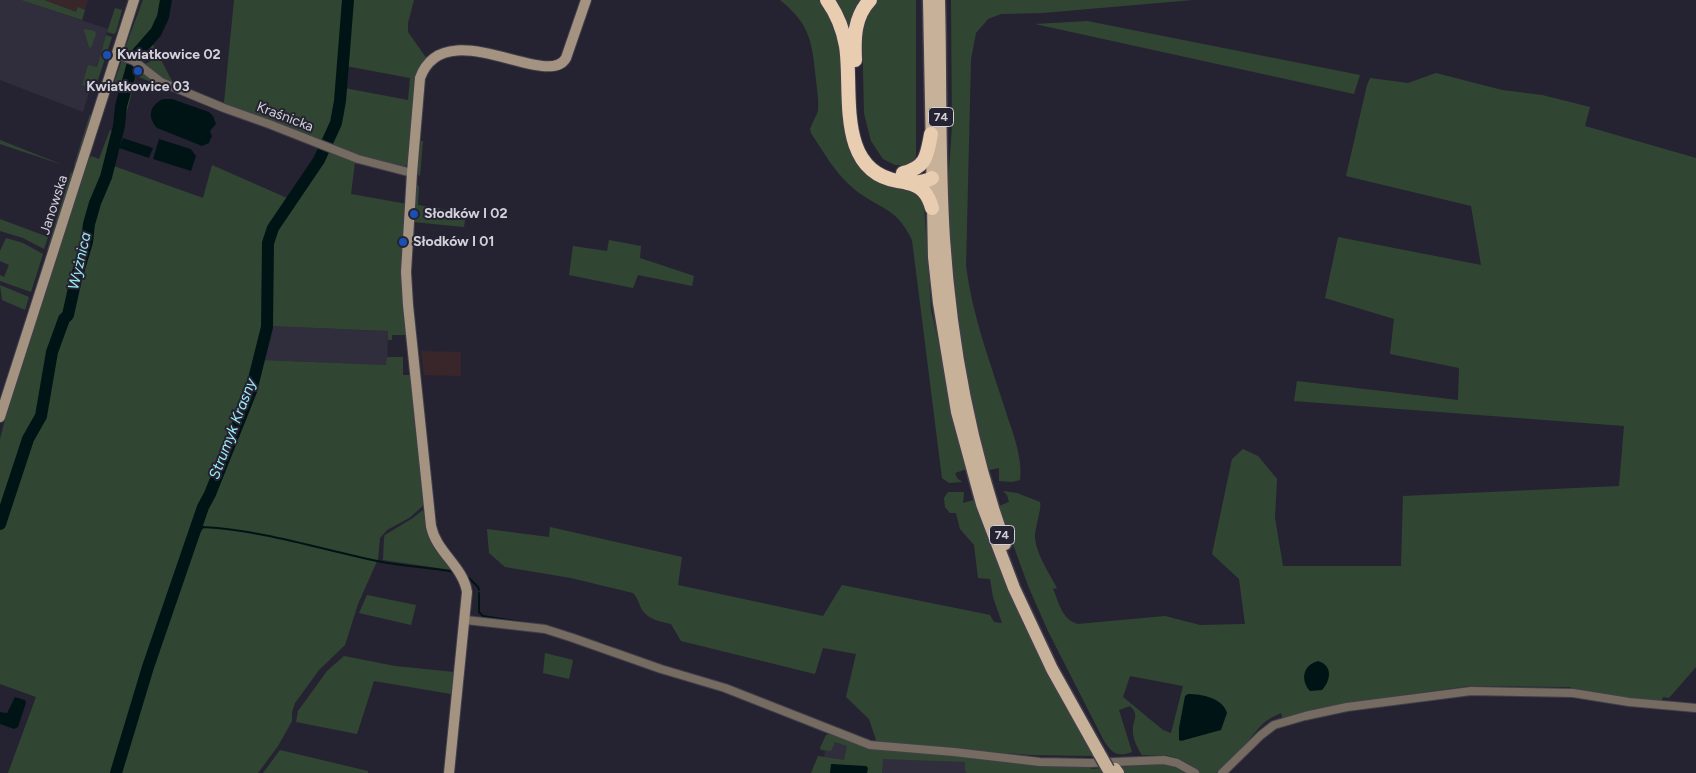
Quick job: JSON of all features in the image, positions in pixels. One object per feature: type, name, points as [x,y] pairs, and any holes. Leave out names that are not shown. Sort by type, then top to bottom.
[{"type":"highway","points":[[827,0],[840,23],[846,46],[850,124],[855,146],[866,163],[886,178],[927,174],[937,177]]},
{"type":"highway","points":[[870,0],[861,12],[854,32],[859,123],[863,142],[873,157],[886,168],[922,189],[927,194],[932,208]]},
{"type":"highway","points":[[904,177],[924,162],[927,157],[931,134]]},
{"type":"main road","name":"74","points":[[929,0],[931,134],[954,338],[968,418],[988,490],[1014,567],[1034,617],[1113,771]]},
{"type":"main road","name":"74","points":[[939,0],[937,177],[932,208],[936,284],[946,356],[957,412],[978,491],[1004,563],[1032,630],[1074,710],[1103,753]]},
{"type":"street","name":"Janowska","points":[[0,417],[133,0]]},
{"type":"street","points":[[449,773],[466,620],[467,592],[465,582],[459,571],[437,543],[430,522],[406,272],[420,78],[430,61],[442,54],[458,50],[544,66],[558,65],[566,58],[586,0]]},
{"type":"street","name":"Kraśnicka","points":[[116,54],[139,64],[161,82],[224,108],[358,160],[412,173]]},
{"type":"street","points":[[466,620],[545,630],[573,638],[662,669],[725,688],[870,745],[1047,762],[1090,763],[1164,760],[1184,766],[1195,773]]},
{"type":"street","points":[[1222,773],[1274,725],[1347,706],[1471,691],[1573,693],[1629,702],[1696,708]]},
{"type":"shaded area","points":[[0,0],[21,0],[108,29],[83,112],[0,80]]},
{"type":"shaded area","points":[[21,0],[88,0],[82,20]]},
{"type":"shaded area","points":[[163,99],[172,99],[209,112],[216,124],[210,131],[212,136],[209,143],[202,146],[157,128],[152,120],[151,112],[152,108]]},
{"type":"shaded area","points":[[123,138],[153,148],[149,158],[119,148]]},
{"type":"shaded area","points":[[159,139],[191,149],[196,156],[191,171],[153,159]]},
{"type":"shaded area","points":[[270,326],[388,331],[387,365],[263,360]]},
{"type":"shaded area","points":[[421,351],[461,352],[461,376],[424,375]]},
{"type":"shaded area","points":[[1318,661],[1326,666],[1329,678],[1322,690],[1310,691],[1304,678],[1306,669]]},
{"type":"shaded area","points":[[1188,694],[1217,700],[1225,708],[1227,713],[1221,730],[1179,740],[1179,728],[1185,696]]},
{"type":"shaded area","points":[[15,697],[25,700],[26,703],[18,727],[14,729],[0,724],[0,712],[7,713]]},
{"type":"shaded area","points":[[832,740],[1064,773],[821,773],[825,751]]},
{"type":"shaded area","points":[[831,764],[866,766],[868,768],[867,773],[830,773]]},
{"type":"green space","points":[[21,0],[44,0],[76,12],[78,7],[85,10],[82,20]]},
{"type":"green space","points":[[143,0],[165,0],[158,26],[133,57],[125,52],[125,48]]},
{"type":"green space","points":[[234,0],[346,0],[339,101],[335,122],[326,143],[224,103]]},
{"type":"green space","points":[[350,0],[414,0],[408,23],[408,32],[427,59],[415,79],[408,164],[403,167],[366,158],[329,144],[338,123],[344,88],[408,100],[410,78],[346,66]]},
{"type":"green space","points":[[780,0],[818,0],[827,12],[834,25],[841,53],[847,137],[854,159],[871,176],[914,190],[924,204],[931,310],[967,469],[955,473],[962,482],[949,483],[942,478],[912,240],[906,229],[893,214],[863,196],[842,177],[811,133],[810,129],[818,111],[818,103],[811,45],[804,26]]},
{"type":"green space","points":[[835,0],[861,0],[855,9],[849,35]]},
{"type":"green space","points":[[878,0],[916,0],[916,156],[912,166],[895,165],[883,159],[871,141],[864,113],[862,23],[869,8]]},
{"type":"green space","points":[[951,0],[1193,0],[1042,13],[1001,14],[988,19],[976,33],[971,59],[966,266],[977,319],[1020,461],[1020,480],[1012,482],[999,481],[999,468],[989,470],[981,448],[957,318],[946,213],[952,127]]},
{"type":"green space","points":[[115,8],[122,10],[114,34],[107,32]]},
{"type":"green space","points":[[1087,21],[1360,75],[1354,94],[1035,24]]},
{"type":"green space","points":[[85,29],[95,31],[96,34],[91,48],[89,47]]},
{"type":"green space","points":[[106,35],[112,37],[95,89],[82,85],[88,65],[97,67]]},
{"type":"green space","points":[[151,42],[156,50],[140,62],[136,58],[142,49]]},
{"type":"green space","points":[[159,56],[172,81],[223,103],[167,82],[144,65]]},
{"type":"green space","points":[[122,60],[132,64],[120,105],[117,129],[114,128],[121,86],[114,83]]},
{"type":"green space","points":[[134,64],[159,85],[136,76],[122,131],[119,129],[122,106]]},
{"type":"green space","points":[[1436,73],[1502,90],[1542,95],[1590,107],[1585,126],[1696,158],[1696,667],[1669,698],[1663,697],[1661,703],[1593,694],[1569,687],[1469,686],[1345,703],[1283,719],[1281,713],[1262,724],[1240,750],[1216,773],[1200,773],[1189,764],[1165,755],[1142,755],[1134,739],[1135,714],[1130,706],[1119,710],[1132,752],[1126,754],[1114,753],[1103,739],[1048,631],[1029,588],[999,506],[1009,502],[1007,495],[1003,491],[1017,493],[1040,502],[1035,533],[1036,543],[1043,563],[1057,588],[1053,589],[1059,605],[1068,619],[1078,624],[1165,616],[1200,625],[1245,624],[1239,579],[1212,554],[1232,459],[1243,449],[1258,456],[1277,479],[1275,518],[1283,566],[1401,566],[1403,496],[1619,486],[1624,426],[1294,401],[1297,381],[1458,400],[1459,368],[1390,354],[1394,319],[1325,298],[1338,237],[1481,265],[1471,206],[1346,176],[1370,78],[1408,83]],"holes":[[[1130,676],[1183,686],[1171,733],[1163,730],[1123,697]]]},
{"type":"green space","points":[[90,114],[91,117],[76,165],[74,165]]},
{"type":"green space","points":[[110,130],[116,133],[105,178],[94,201],[87,223],[85,242],[74,279],[67,314],[63,317],[51,351],[39,416],[27,437],[0,519],[0,439],[8,408],[88,160],[91,156],[99,159]]},
{"type":"green space","points":[[0,140],[63,165],[0,144]]},
{"type":"green space","points":[[421,141],[423,141],[420,176],[417,174]]},
{"type":"green space","points":[[325,151],[355,162],[351,194],[407,204],[408,335],[392,335],[392,340],[388,340],[388,331],[270,326],[271,243],[276,229],[295,202],[292,200]]},
{"type":"green space","points":[[111,165],[203,198],[212,165],[287,198],[265,238],[264,324],[249,383],[196,518],[112,773],[8,773],[36,697],[0,684],[0,530],[30,440],[44,415],[54,354],[66,320],[70,315],[91,220]]},
{"type":"green space","points":[[71,172],[73,174],[49,249],[47,250]]},
{"type":"green space","points":[[417,184],[419,187],[418,205],[466,213],[464,227],[413,222]]},
{"type":"green space","points":[[0,219],[48,237],[44,249],[23,238],[0,231]]},
{"type":"green space","points":[[6,238],[23,243],[43,254],[31,292],[0,281],[0,275],[4,277],[9,265],[0,261],[0,251]]},
{"type":"green space","points":[[609,240],[641,246],[640,258],[694,276],[692,286],[638,275],[633,288],[569,275],[573,246],[607,251]]},
{"type":"green space","points":[[0,285],[29,297],[25,310],[2,300]]},
{"type":"green space","points":[[387,357],[403,357],[403,375],[412,375],[424,505],[409,518],[387,530],[380,538],[378,559],[358,604],[345,645],[319,670],[295,703],[292,721],[278,746],[258,773],[118,773],[205,507],[254,391],[263,360],[386,365]]},
{"type":"green space","points":[[948,492],[964,492],[963,503],[974,500],[977,504],[1094,756],[1031,755],[877,743],[869,719],[846,697],[856,654],[823,648],[815,674],[681,641],[671,624],[655,620],[642,610],[633,593],[571,578],[505,567],[489,553],[487,529],[549,537],[550,527],[682,557],[678,585],[823,616],[842,585],[990,615],[994,622],[1002,623],[993,597],[990,579],[978,578],[974,545],[960,529],[956,513],[950,513],[945,507],[944,498]]},
{"type":"green space","points":[[423,510],[431,543],[452,570],[383,560],[385,535]]},
{"type":"green space","points":[[367,595],[416,605],[411,625],[359,613]]},
{"type":"green space","points":[[545,653],[573,660],[569,679],[543,673]]},
{"type":"green space","points":[[344,656],[395,666],[454,672],[451,694],[374,681],[357,734],[296,722],[298,711],[327,671]]},
{"type":"green space","points":[[830,734],[859,744],[1091,766],[1091,769],[1103,768],[1106,773],[967,773],[965,762],[883,759],[882,773],[811,773],[818,756],[844,760],[847,746],[835,742],[831,751],[821,750],[820,748],[826,735]]},
{"type":"green space","points":[[280,750],[368,771],[368,773],[263,773]]},
{"type":"green space","points":[[1158,764],[1172,766],[1186,773],[1122,773],[1118,767]]},
{"type":"waterway","name":"Wyżnica","points":[[0,524],[28,439],[41,416],[52,352],[64,319],[68,315],[87,242],[89,224],[95,203],[106,177],[119,126],[121,106],[135,56],[156,32],[163,17],[166,0]]},
{"type":"waterway","name":"Strumyk Krasny","points":[[116,773],[148,667],[203,507],[251,391],[267,327],[268,243],[273,228],[319,160],[336,123],[340,101],[348,0]]},
{"type":"waterway","points":[[193,535],[197,534],[203,527],[247,532],[377,561],[454,573]]},
{"type":"waterway","points":[[469,578],[479,590]]},
{"type":"waterway","points":[[479,593],[479,612],[483,616],[539,625]]},
{"type":"waterway","points":[[599,643],[611,647]]},
{"type":"place","name":"Kwiatkowice 02","points":[[107,55]]},
{"type":"place","name":"Kwiatkowice 03","points":[[138,71]]},
{"type":"place","name":"Słodków I 02","points":[[414,214]]},
{"type":"place","name":"Słodków I 01","points":[[403,242]]}]
